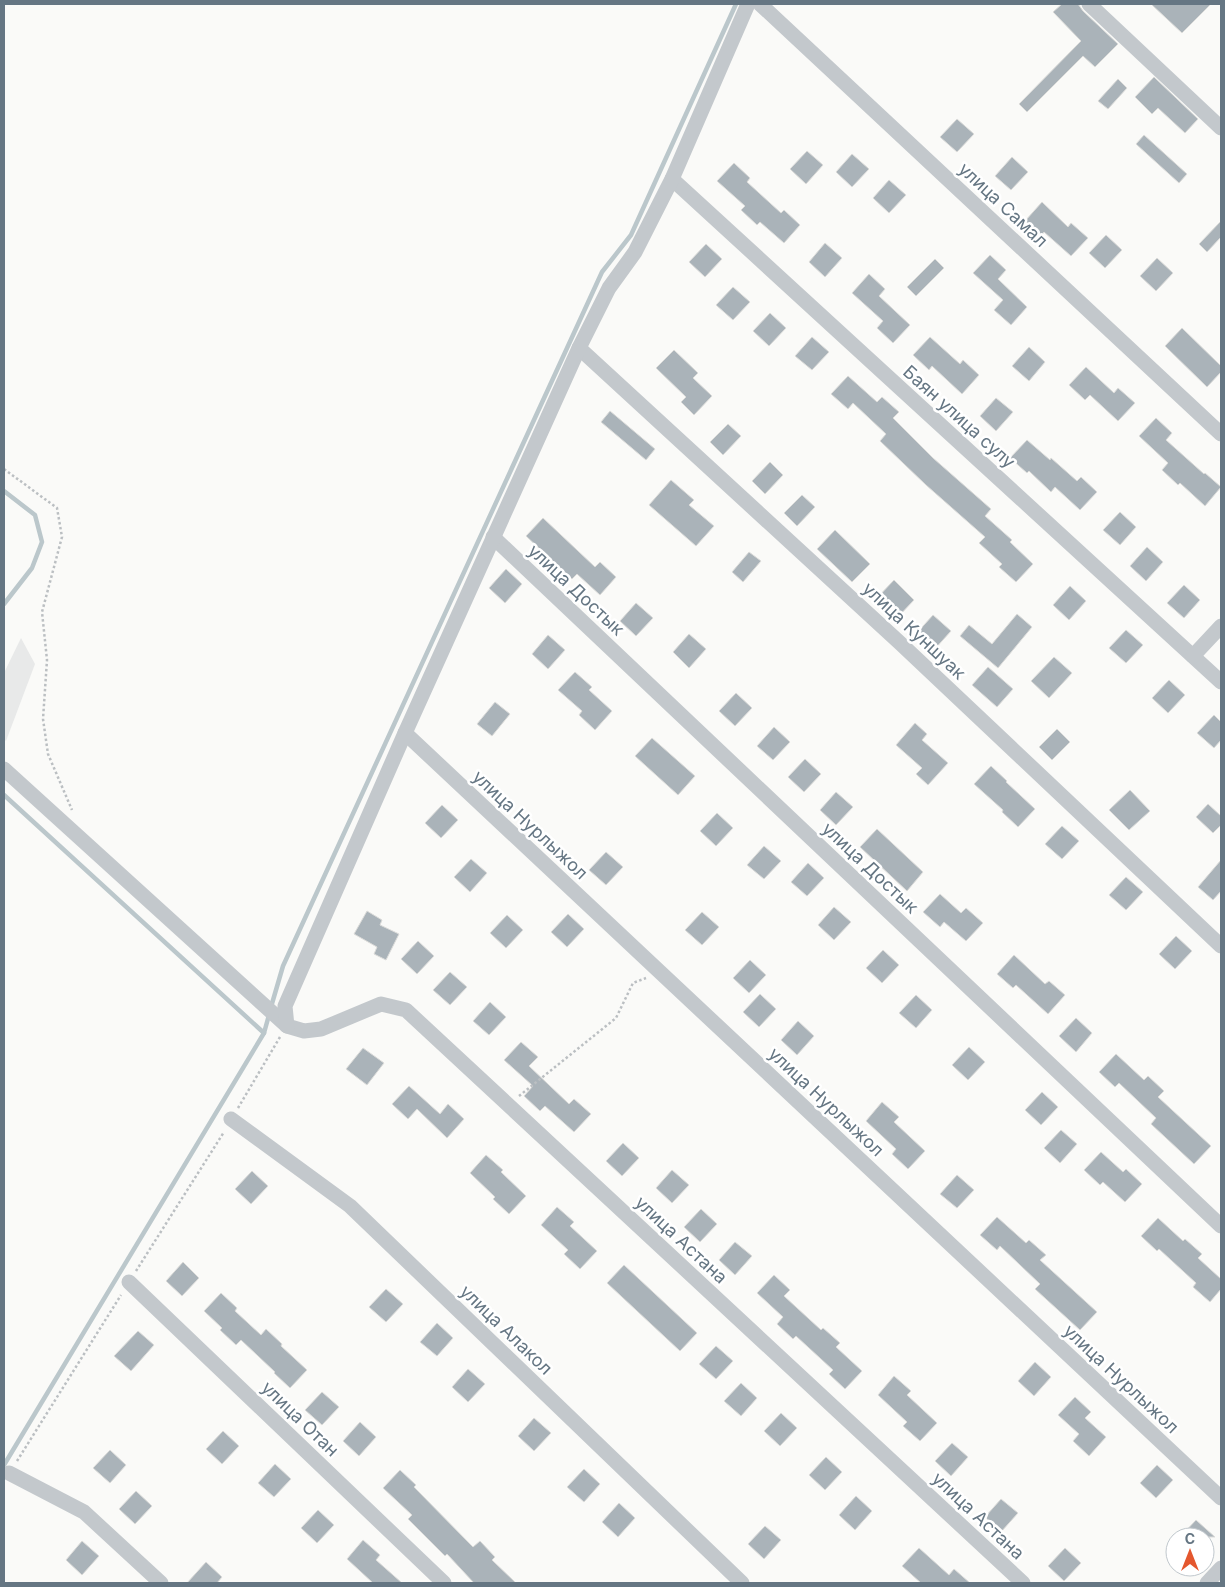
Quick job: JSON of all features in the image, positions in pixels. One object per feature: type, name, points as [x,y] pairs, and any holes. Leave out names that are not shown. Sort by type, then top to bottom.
[{"type":"street","points":[[287,1026],[285,1006],[578,348],[608,288],[635,252],[672,179],[748,4]]},
{"type":"street","name":"улица Самал","points":[[760,4],[1221,434]]},
{"type":"street","points":[[1089,4],[1221,128]]},
{"type":"street","name":"Баян улица сулу","points":[[672,179],[1221,682]]},
{"type":"street","name":"улица Куншуак","points":[[578,348],[900,643],[1221,946]]},
{"type":"street","name":"улица Достык","points":[[493,537],[1221,1226]]},
{"type":"street","points":[[1193,656],[1221,626]]},
{"type":"street","name":"улица Нурлыжол","points":[[405,733],[1221,1498]]},
{"type":"street","points":[[4,769],[287,1026]]},
{"type":"street","name":"улица Астана","points":[[287,1026],[304,1031],[321,1029],[381,1004],[406,1010],[1024,1583]]},
{"type":"street","name":"улица Алакол","points":[[231,1119],[350,1206],[742,1583]]},
{"type":"street","name":"улица Отан","points":[[129,1282],[444,1583]]},
{"type":"street","points":[[9,1473],[84,1512],[160,1583]]},
{"type":"street","points":[[1207,1583],[1221,1568]]},
{"type":"path","points":[[4,469],[57,508],[62,537],[42,612],[47,660],[43,719],[48,754],[74,816]]},
{"type":"path","points":[[508,1105],[616,1018],[633,983],[661,973]]},
{"type":"path","points":[[9,1473],[231,1119],[287,1026]]},
{"type":"shaded area","points":[[21,638],[35,664],[6,741],[4,739],[4,673]]},
{"type":"building","points":[[1062,4],[1078,4],[1118,44],[1095,67],[1083,56],[1027,112],[1019,104],[1081,41],[1053,12]]},
{"type":"building","points":[[1151,4],[1211,4],[1182,33]]},
{"type":"building","points":[[1154,77],[1198,119],[1185,133],[1158,108],[1152,114],[1135,97]]},
{"type":"building","points":[[1118,79],[1127,88],[1108,109],[1098,101]]},
{"type":"building","points":[[957,119],[974,134],[957,152],[940,137]]},
{"type":"building","points":[[1144,135],[1187,174],[1179,183],[1136,144]]},
{"type":"building","points":[[807,151],[823,165],[806,184],[790,169]]},
{"type":"building","points":[[852,154],[869,169],[852,187],[836,172]]},
{"type":"building","points":[[1012,157],[1028,172],[1011,190],[995,176]]},
{"type":"building","points":[[734,163],[750,178],[747,182],[781,213],[784,210],[800,225],[784,243],[760,222],[757,225],[741,210],[745,206],[717,181]]},
{"type":"building","points":[[889,180],[906,195],[889,213],[873,198]]},
{"type":"building","points":[[1042,202],[1068,227],[1071,223],[1088,238],[1071,256],[1044,232],[1041,236],[1025,221]]},
{"type":"building","points":[[1221,221],[1221,237],[1207,252],[1199,244]]},
{"type":"building","points":[[1106,235],[1122,250],[1105,268],[1089,253]]},
{"type":"building","points":[[825,243],[842,258],[825,277],[809,262]]},
{"type":"building","points":[[706,244],[722,259],[705,277],[689,262]]},
{"type":"building","points":[[990,255],[1006,270],[998,279],[1027,307],[1011,325],[994,310],[1003,300],[973,273]]},
{"type":"building","points":[[1157,258],[1173,273],[1156,291],[1140,276]]},
{"type":"building","points":[[935,259],[944,268],[916,296],[907,287]]},
{"type":"building","points":[[869,274],[885,289],[879,296],[910,325],[893,343],[877,328],[883,321],[852,293]]},
{"type":"building","points":[[733,287],[750,302],[733,320],[716,305]]},
{"type":"building","points":[[770,313],[786,328],[769,346],[753,331]]},
{"type":"building","points":[[1182,328],[1221,366],[1221,372],[1207,387],[1165,346]]},
{"type":"building","points":[[812,337],[829,352],[812,370],[795,356]]},
{"type":"building","points":[[930,337],[960,364],[963,360],[979,375],[962,394],[932,366],[929,370],[913,355]]},
{"type":"building","points":[[1029,347],[1045,362],[1029,381],[1012,366]]},
{"type":"building","points":[[674,350],[698,373],[693,378],[712,396],[694,415],[681,402],[686,397],[656,368]]},
{"type":"building","points":[[1086,367],[1114,393],[1118,388],[1135,403],[1118,421],[1090,395],[1085,400],[1069,385]]},
{"type":"building","points":[[848,376],[877,402],[882,397],[899,412],[893,418],[933,458],[991,509],[985,516],[1012,540],[1010,542],[1033,564],[1016,582],[999,567],[1002,564],[979,543],[985,537],[880,441],[886,434],[853,403],[848,409],[831,394]]},
{"type":"building","points":[[996,398],[1013,412],[996,431],[980,416]]},
{"type":"building","points":[[610,411],[655,449],[646,460],[601,422]]},
{"type":"building","points":[[1156,418],[1172,433],[1166,440],[1221,487],[1205,506],[1180,483],[1178,485],[1162,470],[1168,463],[1139,436]]},
{"type":"building","points":[[728,424],[741,436],[723,455],[710,442]]},
{"type":"building","points":[[1027,440],[1077,481],[1081,477],[1097,492],[1080,510],[1055,487],[1051,492],[1029,471],[1027,473],[1010,458]]},
{"type":"building","points":[[770,462],[783,475],[765,494],[752,481]]},
{"type":"building","points":[[671,480],[694,500],[689,505],[714,526],[696,546],[649,505]]},
{"type":"building","points":[[802,495],[815,507],[797,526],[784,513]]},
{"type":"building","points":[[1120,512],[1136,527],[1120,545],[1103,530]]},
{"type":"building","points":[[543,518],[595,567],[600,562],[616,577],[600,595],[577,574],[572,579],[526,536]]},
{"type":"building","points":[[835,530],[870,564],[852,582],[817,549]]},
{"type":"building","points":[[1147,547],[1163,562],[1146,581],[1130,566]]},
{"type":"building","points":[[749,552],[761,561],[743,582],[732,572]]},
{"type":"building","points":[[506,569],[522,584],[505,603],[489,588]]},
{"type":"building","points":[[894,580],[914,600],[897,618],[876,599]]},
{"type":"building","points":[[1184,585],[1200,600],[1184,618],[1167,603]]},
{"type":"building","points":[[1070,586],[1086,601],[1069,620],[1053,605]]},
{"type":"building","points":[[636,603],[653,618],[636,636],[620,621]]},
{"type":"building","points":[[1017,614],[1032,627],[998,668],[960,636],[969,625],[992,644]]},
{"type":"building","points":[[933,615],[951,631],[933,651],[915,635]]},
{"type":"building","points":[[1126,630],[1143,645],[1126,663],[1109,648]]},
{"type":"building","points":[[689,634],[706,649],[689,668],[673,652]]},
{"type":"building","points":[[548,635],[565,650],[548,669],[532,654]]},
{"type":"building","points":[[1054,657],[1072,673],[1049,698],[1031,681]]},
{"type":"building","points":[[988,667],[1013,689],[997,707],[972,685]]},
{"type":"building","points":[[575,672],[592,687],[589,690],[612,711],[595,730],[579,715],[582,711],[558,690]]},
{"type":"building","points":[[1169,680],[1185,695],[1168,713],[1152,698]]},
{"type":"building","points":[[736,693],[752,708],[735,726],[719,711]]},
{"type":"building","points":[[495,702],[510,714],[492,736],[477,724]]},
{"type":"building","points":[[1214,715],[1221,722],[1221,740],[1214,748],[1197,733]]},
{"type":"building","points":[[915,723],[927,734],[922,740],[948,763],[928,785],[916,774],[922,768],[896,745]]},
{"type":"building","points":[[774,727],[790,742],[773,760],[757,746]]},
{"type":"building","points":[[1057,729],[1070,742],[1052,760],[1039,747]]},
{"type":"building","points":[[652,738],[695,776],[678,795],[635,756]]},
{"type":"building","points":[[805,759],[821,774],[804,792],[788,777]]},
{"type":"building","points":[[991,766],[1035,809],[1018,827],[1002,812],[1003,810],[974,784]]},
{"type":"building","points":[[1130,790],[1150,811],[1129,830],[1109,810]]},
{"type":"building","points":[[836,792],[853,807],[836,825],[820,810]]},
{"type":"building","points":[[1208,804],[1221,816],[1221,825],[1213,833],[1196,817]]},
{"type":"building","points":[[442,805],[458,820],[441,838],[425,823]]},
{"type":"building","points":[[717,813],[733,828],[716,846],[700,831]]},
{"type":"building","points":[[1062,826],[1079,841],[1062,859],[1045,844]]},
{"type":"building","points":[[877,829],[923,872],[907,891],[860,847]]},
{"type":"building","points":[[764,846],[781,861],[764,879],[747,865]]},
{"type":"building","points":[[606,852],[623,867],[606,885],[589,870]]},
{"type":"building","points":[[471,859],[487,873],[470,892],[454,877]]},
{"type":"building","points":[[1221,860],[1221,891],[1213,900],[1198,887]]},
{"type":"building","points":[[808,863],[824,878],[807,896],[791,882]]},
{"type":"building","points":[[1126,877],[1143,892],[1126,910],[1109,895]]},
{"type":"building","points":[[940,894],[961,913],[966,908],[983,923],[966,941],[944,922],[940,927],[923,912]]},
{"type":"building","points":[[834,907],[851,922],[834,940],[818,925]]},
{"type":"building","points":[[367,911],[382,920],[380,925],[399,934],[386,960],[374,954],[377,947],[354,934]]},
{"type":"building","points":[[702,912],[719,927],[702,945],[685,930]]},
{"type":"building","points":[[568,914],[584,929],[567,947],[551,932]]},
{"type":"building","points":[[507,915],[523,930],[506,948],[490,933]]},
{"type":"building","points":[[1176,936],[1192,951],[1175,969],[1159,954]]},
{"type":"building","points":[[418,941],[434,956],[417,974],[401,959]]},
{"type":"building","points":[[883,950],[899,965],[882,983],[866,968]]},
{"type":"building","points":[[1014,955],[1045,984],[1049,981],[1065,995],[1048,1014],[1016,985],[1013,988],[997,974]]},
{"type":"building","points":[[750,960],[766,975],[749,993],[733,978]]},
{"type":"building","points":[[450,972],[467,987],[450,1005],[433,990]]},
{"type":"building","points":[[760,994],[776,1009],[759,1027],[743,1012]]},
{"type":"building","points":[[916,995],[932,1010],[916,1028],[899,1013]]},
{"type":"building","points":[[490,1002],[506,1017],[489,1035],[473,1021]]},
{"type":"building","points":[[1076,1018],[1092,1033],[1076,1052],[1059,1036]]},
{"type":"building","points":[[798,1021],[814,1036],[797,1055],[781,1040]]},
{"type":"building","points":[[521,1042],[538,1057],[529,1066],[569,1104],[574,1099],[591,1114],[574,1132],[545,1106],[540,1111],[524,1096],[533,1086],[504,1060]]},
{"type":"building","points":[[969,1047],[985,1062],[968,1080],[952,1065]]},
{"type":"building","points":[[363,1048],[384,1063],[367,1085],[346,1069]]},
{"type":"building","points":[[1116,1054],[1144,1080],[1148,1076],[1164,1091],[1158,1097],[1211,1146],[1194,1164],[1151,1124],[1156,1118],[1119,1083],[1115,1087],[1099,1072]]},
{"type":"building","points":[[409,1086],[440,1114],[448,1104],[464,1119],[447,1138],[417,1109],[408,1119],[392,1104]]},
{"type":"building","points":[[1042,1092],[1058,1107],[1041,1125],[1025,1110]]},
{"type":"building","points":[[882,1102],[899,1117],[894,1122],[925,1151],[908,1169],[892,1154],[896,1149],[866,1121]]},
{"type":"building","points":[[1061,1130],[1077,1144],[1060,1163],[1044,1148]]},
{"type":"building","points":[[623,1143],[639,1158],[622,1176],[606,1161]]},
{"type":"building","points":[[1101,1152],[1123,1172],[1126,1169],[1142,1184],[1125,1202],[1103,1182],[1100,1185],[1084,1170]]},
{"type":"building","points":[[486,1155],[503,1170],[501,1172],[526,1196],[509,1214],[493,1199],[495,1197],[470,1173]]},
{"type":"building","points":[[672,1170],[689,1185],[672,1203],[656,1188]]},
{"type":"building","points":[[252,1171],[268,1186],[251,1204],[235,1189]]},
{"type":"building","points":[[957,1175],[974,1190],[957,1208],[940,1194]]},
{"type":"building","points":[[557,1207],[574,1222],[570,1226],[597,1251],[580,1269],[564,1254],[568,1250],[541,1225]]},
{"type":"building","points":[[701,1209],[717,1224],[700,1242],[684,1227]]},
{"type":"building","points":[[997,1217],[1026,1243],[1029,1240],[1046,1255],[1040,1260],[1097,1312],[1080,1330],[1035,1289],[1040,1284],[1000,1246],[997,1250],[980,1235]]},
{"type":"building","points":[[1158,1218],[1183,1241],[1185,1239],[1202,1254],[1198,1258],[1221,1279],[1221,1289],[1210,1302],[1193,1287],[1196,1283],[1159,1249],[1157,1251],[1141,1236]]},
{"type":"building","points":[[735,1242],[752,1256],[735,1275],[719,1260]]},
{"type":"building","points":[[183,1262],[199,1278],[182,1296],[166,1281]]},
{"type":"building","points":[[624,1265],[697,1333],[680,1351],[607,1283]]},
{"type":"building","points":[[774,1275],[790,1290],[784,1296],[821,1330],[823,1328],[840,1343],[836,1347],[862,1371],[845,1389],[829,1374],[833,1370],[796,1336],[793,1339],[777,1324],[783,1317],[757,1293]]},
{"type":"building","points":[[386,1289],[403,1304],[386,1322],[369,1307]]},
{"type":"building","points":[[221,1293],[237,1308],[235,1311],[261,1335],[266,1329],[307,1370],[290,1388],[241,1340],[236,1345],[204,1311]]},
{"type":"building","points":[[437,1323],[453,1338],[437,1356],[420,1342]]},
{"type":"building","points":[[138,1331],[154,1345],[131,1371],[114,1356]]},
{"type":"building","points":[[716,1346],[733,1361],[716,1379],[699,1364]]},
{"type":"building","points":[[1035,1362],[1051,1377],[1034,1396],[1018,1381]]},
{"type":"building","points":[[468,1369],[485,1384],[468,1402],[452,1387]]},
{"type":"building","points":[[894,1376],[911,1391],[907,1395],[937,1423],[920,1441],[903,1426],[907,1422],[878,1395]]},
{"type":"building","points":[[741,1383],[757,1398],[741,1416],[724,1401]]},
{"type":"building","points":[[322,1392],[339,1407],[322,1425],[305,1410]]},
{"type":"building","points":[[1075,1397],[1091,1412],[1085,1418],[1106,1437],[1089,1456],[1073,1441],[1079,1434],[1058,1415]]},
{"type":"building","points":[[781,1413],[797,1428],[780,1446],[764,1431]]},
{"type":"building","points":[[534,1418],[551,1433],[534,1451],[518,1436]]},
{"type":"building","points":[[360,1422],[376,1437],[359,1456],[343,1441]]},
{"type":"building","points":[[223,1431],[239,1446],[222,1464],[206,1449]]},
{"type":"building","points":[[952,1443],[968,1457],[951,1476],[935,1461]]},
{"type":"building","points":[[110,1450],[126,1465],[110,1483],[93,1468]]},
{"type":"building","points":[[826,1457],[842,1472],[825,1490],[809,1475]]},
{"type":"building","points":[[275,1464],[291,1479],[274,1497],[258,1483]]},
{"type":"building","points":[[1157,1465],[1173,1480],[1156,1498],[1140,1483]]},
{"type":"building","points":[[584,1469],[600,1484],[584,1502],[567,1487]]},
{"type":"building","points":[[400,1470],[416,1485],[414,1487],[473,1547],[480,1541],[495,1557],[492,1560],[516,1583],[474,1583],[447,1554],[445,1556],[408,1519],[412,1515],[383,1488]]},
{"type":"building","points":[[136,1491],[152,1506],[135,1524],[119,1509]]},
{"type":"building","points":[[856,1496],[872,1511],[855,1530],[839,1515]]},
{"type":"building","points":[[1001,1499],[1018,1513],[1001,1532],[985,1517]]},
{"type":"building","points":[[619,1503],[635,1518],[618,1537],[602,1522]]},
{"type":"building","points":[[318,1510],[334,1525],[317,1543],[301,1528]]},
{"type":"building","points":[[1196,1520],[1204,1527],[1189,1527]]},
{"type":"building","points":[[765,1526],[781,1540],[764,1559],[748,1544]]},
{"type":"building","points":[[363,1540],[380,1555],[376,1560],[402,1583],[373,1583],[347,1559]]},
{"type":"building","points":[[82,1541],[99,1556],[82,1575],[66,1560]]},
{"type":"building","points":[[919,1548],[949,1575],[954,1569],[970,1583],[921,1583],[902,1566]]},
{"type":"building","points":[[1065,1548],[1081,1563],[1064,1581],[1048,1566]]},
{"type":"building","points":[[206,1562],[222,1577],[217,1583],[187,1583]]},
{"type":"waterway","points":[[271,1007],[283,966],[602,272],[631,235],[736,4]]},
{"type":"waterway","points":[[4,491],[35,515],[42,542],[32,568],[4,604]]},
{"type":"waterway","points":[[4,795],[264,1033]]},
{"type":"waterway","points":[[4,1465],[264,1033],[269,1015]]}]
